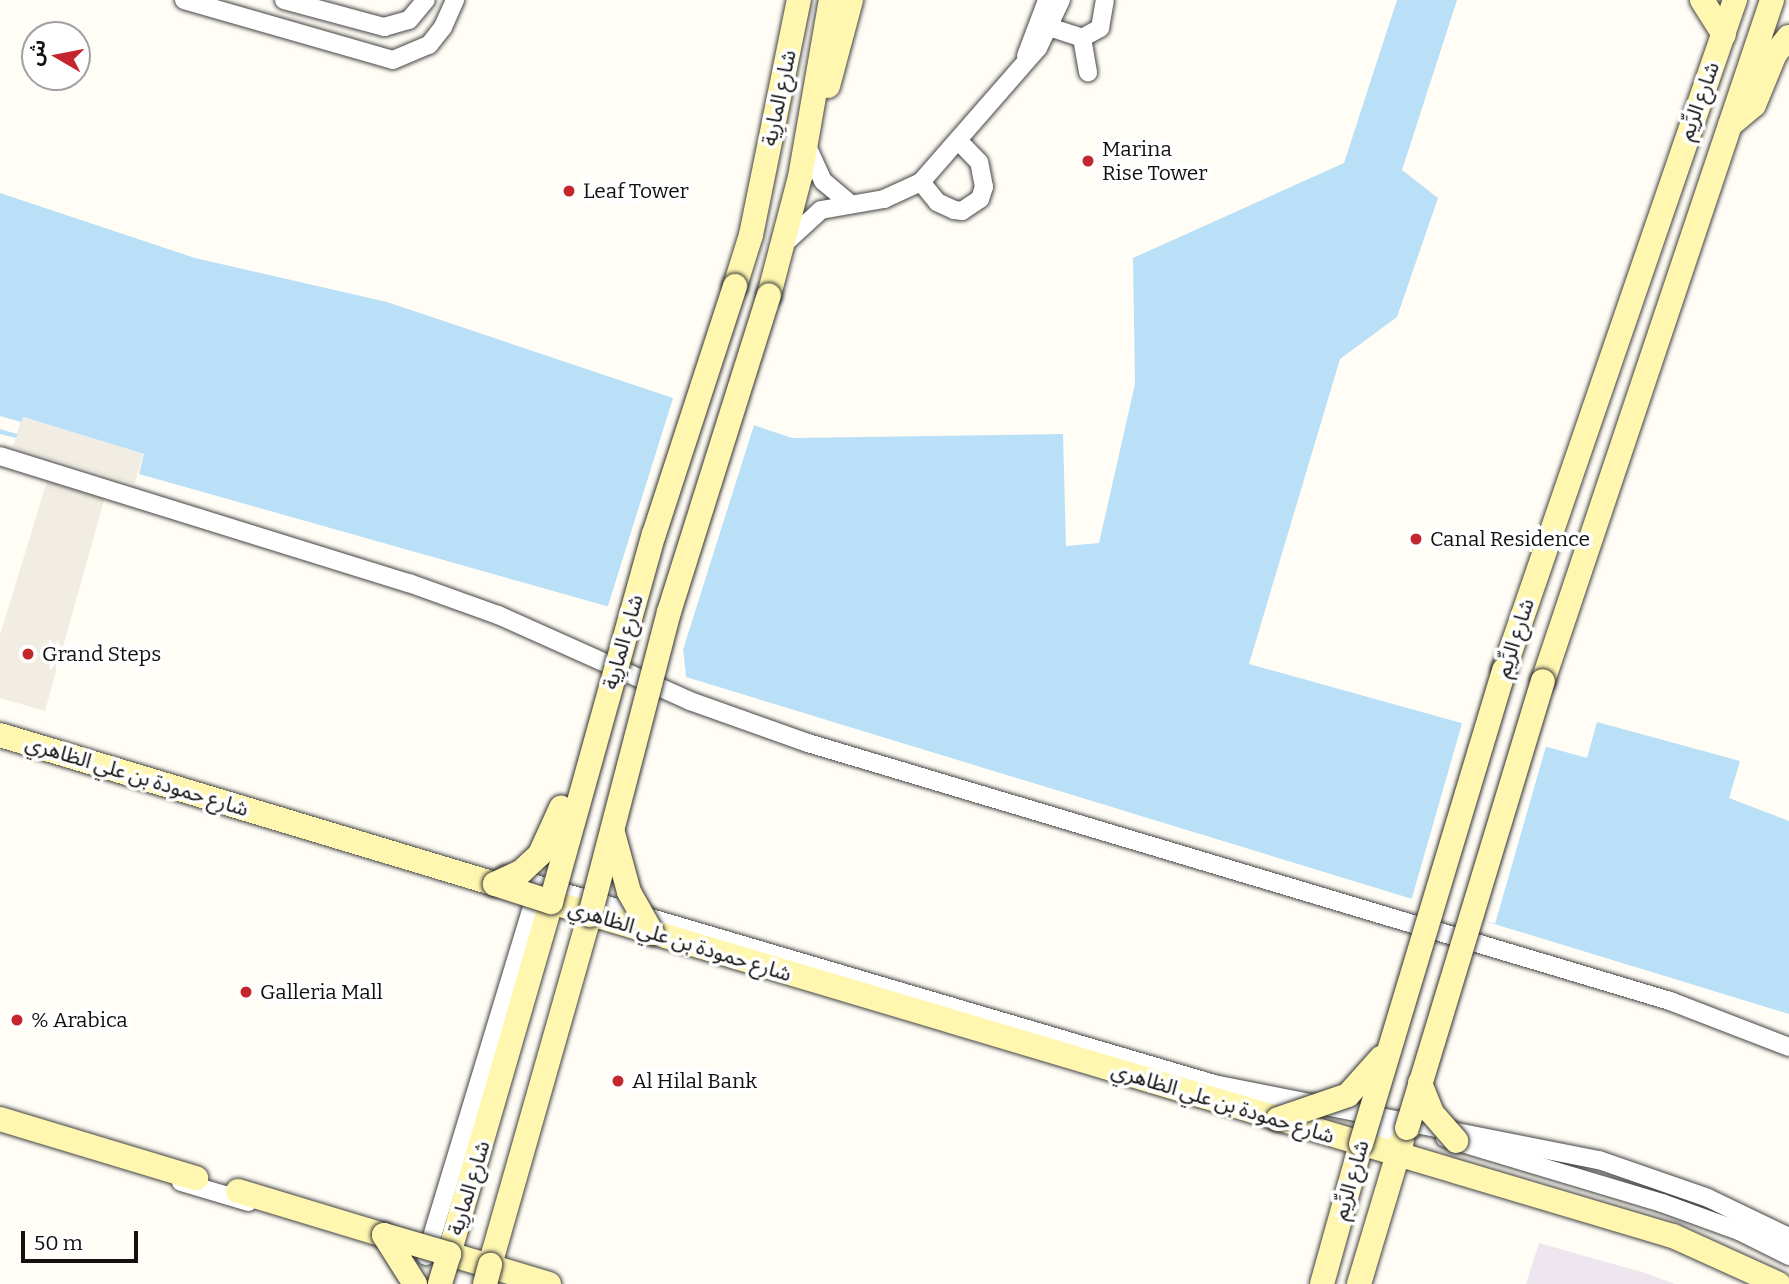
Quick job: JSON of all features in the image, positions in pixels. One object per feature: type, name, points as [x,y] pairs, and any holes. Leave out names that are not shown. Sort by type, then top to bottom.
[{"type":"main road","name":"شارع المارِية","points":[[440,1284],[438,1255],[545,894],[582,785],[654,534],[751,235],[799,0]]},
{"type":"main road","name":"شارع المارِية","points":[[487,1274],[590,915],[673,599],[784,244],[806,144],[831,0]]},
{"type":"main road","points":[[812,104],[829,82],[851,0]]},
{"type":"main road","points":[[1702,0],[1724,35]]},
{"type":"main road","name":"شارع الرِّيم","points":[[1322,1284],[1361,1144],[1504,670],[1735,0]]},
{"type":"main road","name":"شارع الرِّيم","points":[[1359,1284],[1543,681],[1772,0]]},
{"type":"main road","points":[[1729,125],[1754,105],[1775,54],[1789,37]]},
{"type":"main road","name":"شارع حمودة بن علي الظاهري","points":[[0,735],[495,884],[545,894],[590,915],[1673,1236],[1779,1284]]},
{"type":"main road","points":[[495,884],[521,872],[540,854],[562,806],[582,785]]},
{"type":"main road","points":[[612,826],[625,881],[652,933]]},
{"type":"main road","points":[[1278,1119],[1348,1095],[1369,1075],[1394,1040]]},
{"type":"main road","points":[[1420,1083],[1432,1113],[1456,1141]]},
{"type":"main road","points":[[0,1119],[196,1178]]},
{"type":"main road","points":[[237,1191],[384,1235],[487,1274],[549,1284]]},
{"type":"main road","points":[[384,1235],[415,1284]]},
{"type":"street","points":[[184,0],[393,60],[429,45],[443,27],[455,0]]},
{"type":"street","points":[[284,0],[384,27],[410,20],[426,0]]},
{"type":"street","points":[[1025,60],[1047,0]]},
{"type":"street","points":[[1052,28],[1053,0]]},
{"type":"street","points":[[784,244],[821,210],[884,199],[921,182],[959,141],[1052,28],[1061,0]]},
{"type":"street","points":[[1052,28],[1082,38],[1100,28],[1105,0]]},
{"type":"street","points":[[1082,38],[1088,72]]},
{"type":"street","points":[[921,182],[937,202],[954,210],[962,211],[980,199],[984,187],[979,162],[959,141]]},
{"type":"street","points":[[806,144],[823,181],[849,203]]},
{"type":"street","points":[[0,456],[409,583],[498,615],[690,701],[808,743],[1670,1001],[1789,1047]]},
{"type":"street","points":[[0,723],[545,894],[1214,1084],[1562,1150],[1660,1180],[1744,1213],[1789,1237]]},
{"type":"street","points":[[0,1128],[438,1255],[518,1284]]},
{"type":"street","points":[[1406,1128],[1623,1190],[1739,1231],[1789,1255]]},
{"type":"street","name":"شارع حمودة بن علي الظاهري","points":[[1361,1144],[1382,1132],[1406,1128]]},
{"type":"shaded area","points":[[22,417],[143,454],[134,484],[13,447]]},
{"type":"shaded area","points":[[47,481],[105,497],[45,711],[0,698],[0,635]]},
{"type":"shaded area","points":[[1539,1243],[1645,1273],[1675,1284],[1526,1284]]},
{"type":"water","points":[[1397,0],[1457,0],[1402,170],[1438,198],[1397,317],[1340,359],[1249,664],[1587,758],[1597,722],[1740,761],[1729,798],[1789,821],[1789,1014],[686,677],[681,627],[139,474],[144,454],[23,417],[16,438],[0,434],[0,193],[195,258],[387,302],[792,438],[1063,434],[1066,546],[1099,543],[1135,384],[1133,258],[1344,163]]},
{"type":"pier","points":[[674,395],[755,422],[681,656],[679,629],[607,609]]},
{"type":"pier","points":[[0,416],[21,422],[17,434],[0,429]]},
{"type":"pier","points":[[1463,720],[1547,744],[1495,924],[1411,900]]},
{"type":"place","name":"Marina Rise Tower","points":[[1088,161]]},
{"type":"place","name":"Leaf Tower","points":[[569,191]]},
{"type":"place","name":"Canal Residence","points":[[1416,539]]},
{"type":"place","name":"Grand Steps","points":[[28,654]]},
{"type":"place","name":"Galleria Mall","points":[[246,992]]},
{"type":"place","name":"% Arabica","points":[[17,1020]]},
{"type":"place","name":"Al Hilal Bank","points":[[618,1081]]}]
